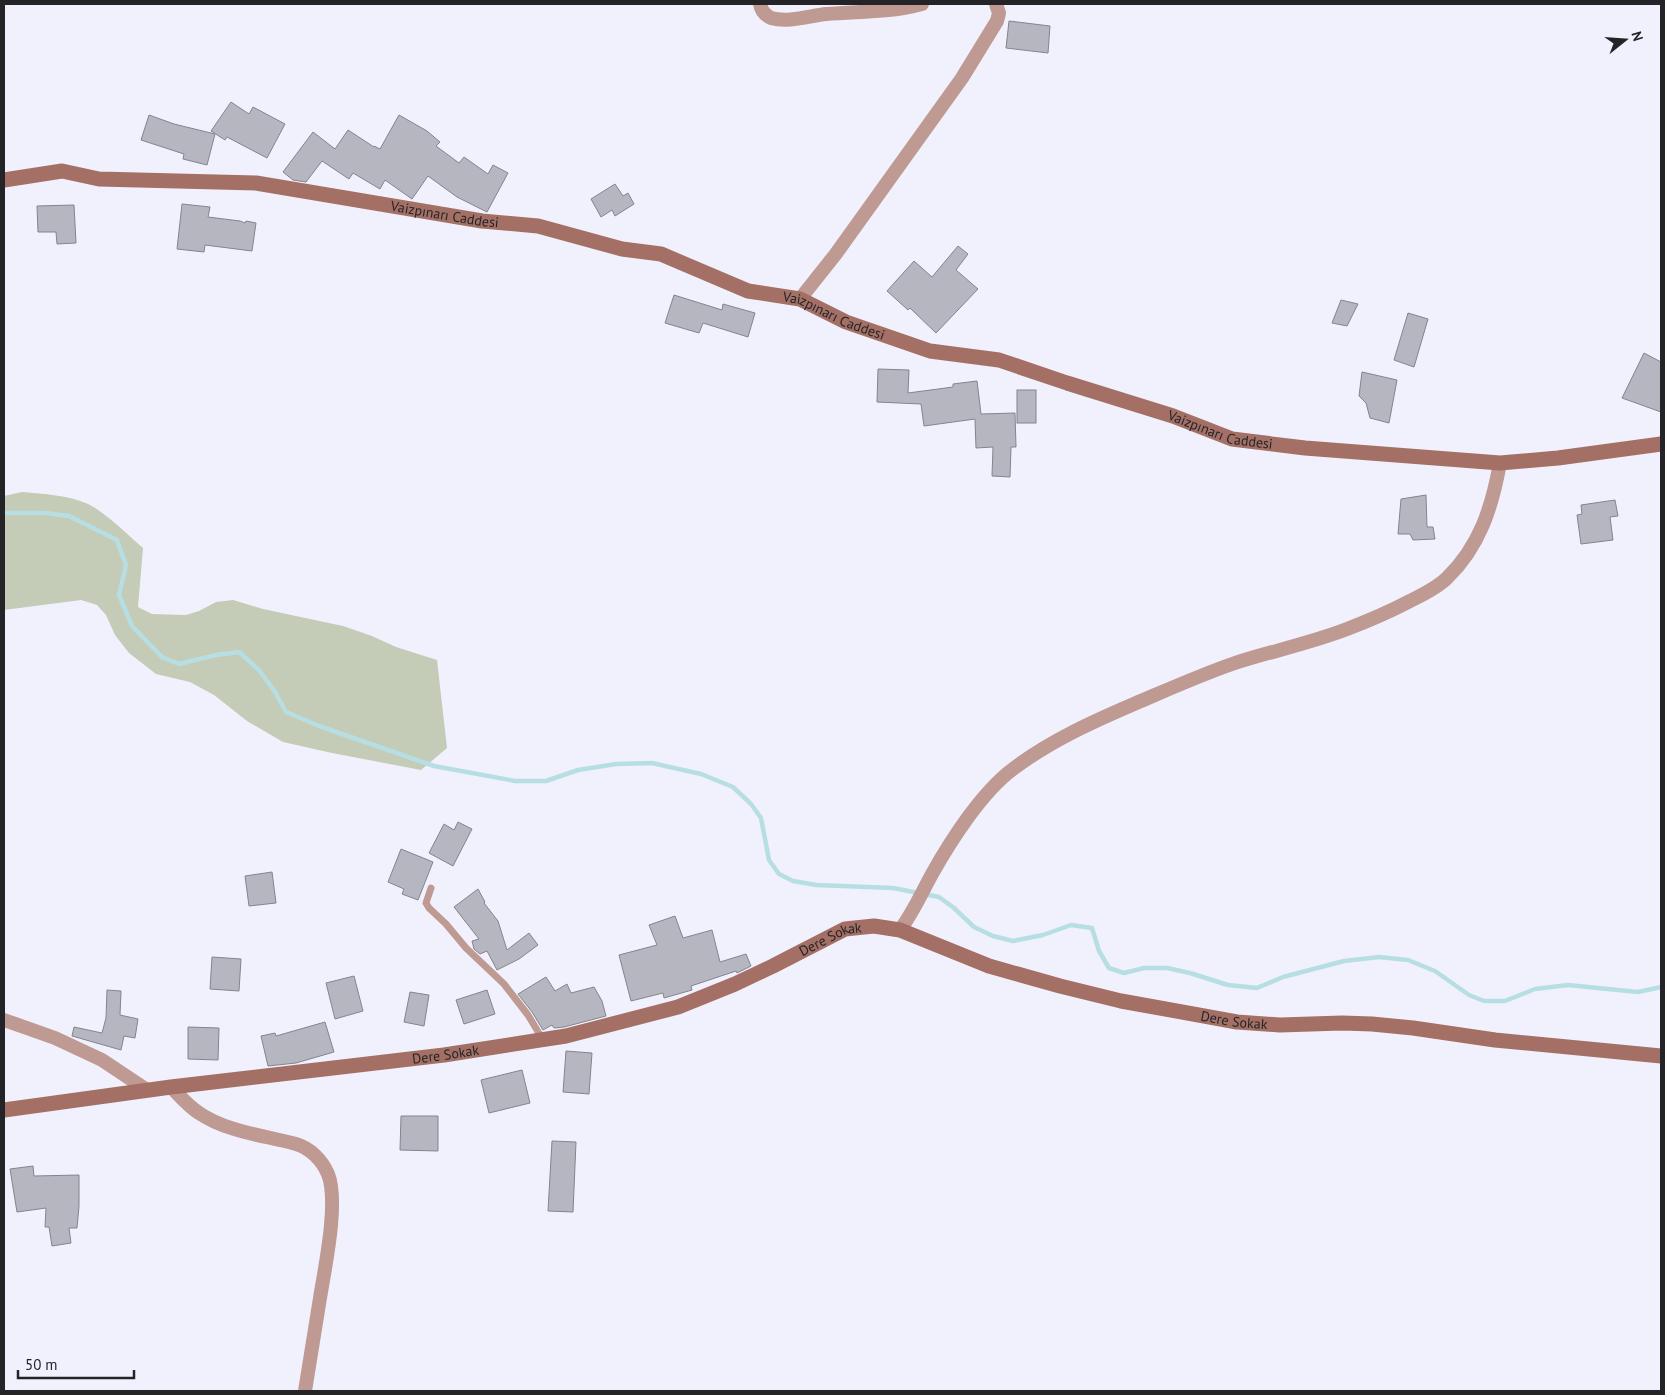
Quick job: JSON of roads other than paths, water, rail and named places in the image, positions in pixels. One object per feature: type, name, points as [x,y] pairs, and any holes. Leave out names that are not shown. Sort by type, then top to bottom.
[{"type":"street","points":[[760,4],[760,9],[766,15],[772,18],[784,19],[826,14],[894,10],[922,4]]},
{"type":"street","points":[[800,300],[835,255],[962,78],[998,21],[999,13],[996,4]]},
{"type":"street","name":"Vaizpınarı Caddesi","points":[[4,180],[62,172],[99,179],[256,183],[482,220],[538,226],[622,249],[661,254],[748,290],[800,300],[846,322],[930,351],[999,360],[1173,416],[1232,439],[1305,448],[1500,463],[1558,458],[1661,444]]},
{"type":"street","points":[[900,930],[913,912],[932,874],[960,828],[1012,769],[1064,736],[1192,679],[1235,663],[1346,630],[1391,611],[1446,580],[1461,564],[1477,540],[1488,513],[1500,463]]},
{"type":"street","name":"Dere Sokak","points":[[4,1110],[171,1087],[444,1055],[566,1036],[678,1007],[766,970],[845,929],[874,926],[900,930],[989,966],[1052,984],[1121,1001],[1237,1022],[1280,1025],[1372,1024],[1495,1040],[1661,1056]]},
{"type":"street","points":[[4,1020],[55,1038],[102,1060],[147,1090]]},
{"type":"street","points":[[171,1087],[198,1113],[212,1121],[232,1128],[297,1144],[309,1150],[328,1173],[331,1188],[329,1240],[305,1391]]},
{"type":"lane","points":[[431,888],[426,902],[429,908],[446,924],[466,948],[504,984],[528,1015],[544,1040]]},
{"type":"waterway","points":[[4,513],[45,513],[69,516],[117,540],[126,565],[119,595],[132,626],[162,657],[179,664],[216,655],[239,652],[259,670],[275,692],[286,712],[319,726],[434,766],[515,781],[546,781],[578,770],[616,764],[652,763],[701,774],[733,787],[751,804],[761,818],[769,860],[779,874],[793,881],[816,885],[893,888],[939,897],[974,927],[993,936],[1013,941],[1043,935],[1071,925],[1092,928],[1099,951],[1109,968],[1124,973],[1144,968],[1167,968],[1228,985],[1257,988],[1283,977],[1344,961],[1379,957],[1408,960],[1435,971],[1469,995],[1484,1001],[1505,1001],[1535,989],[1568,985],[1638,992],[1661,987]]}]
